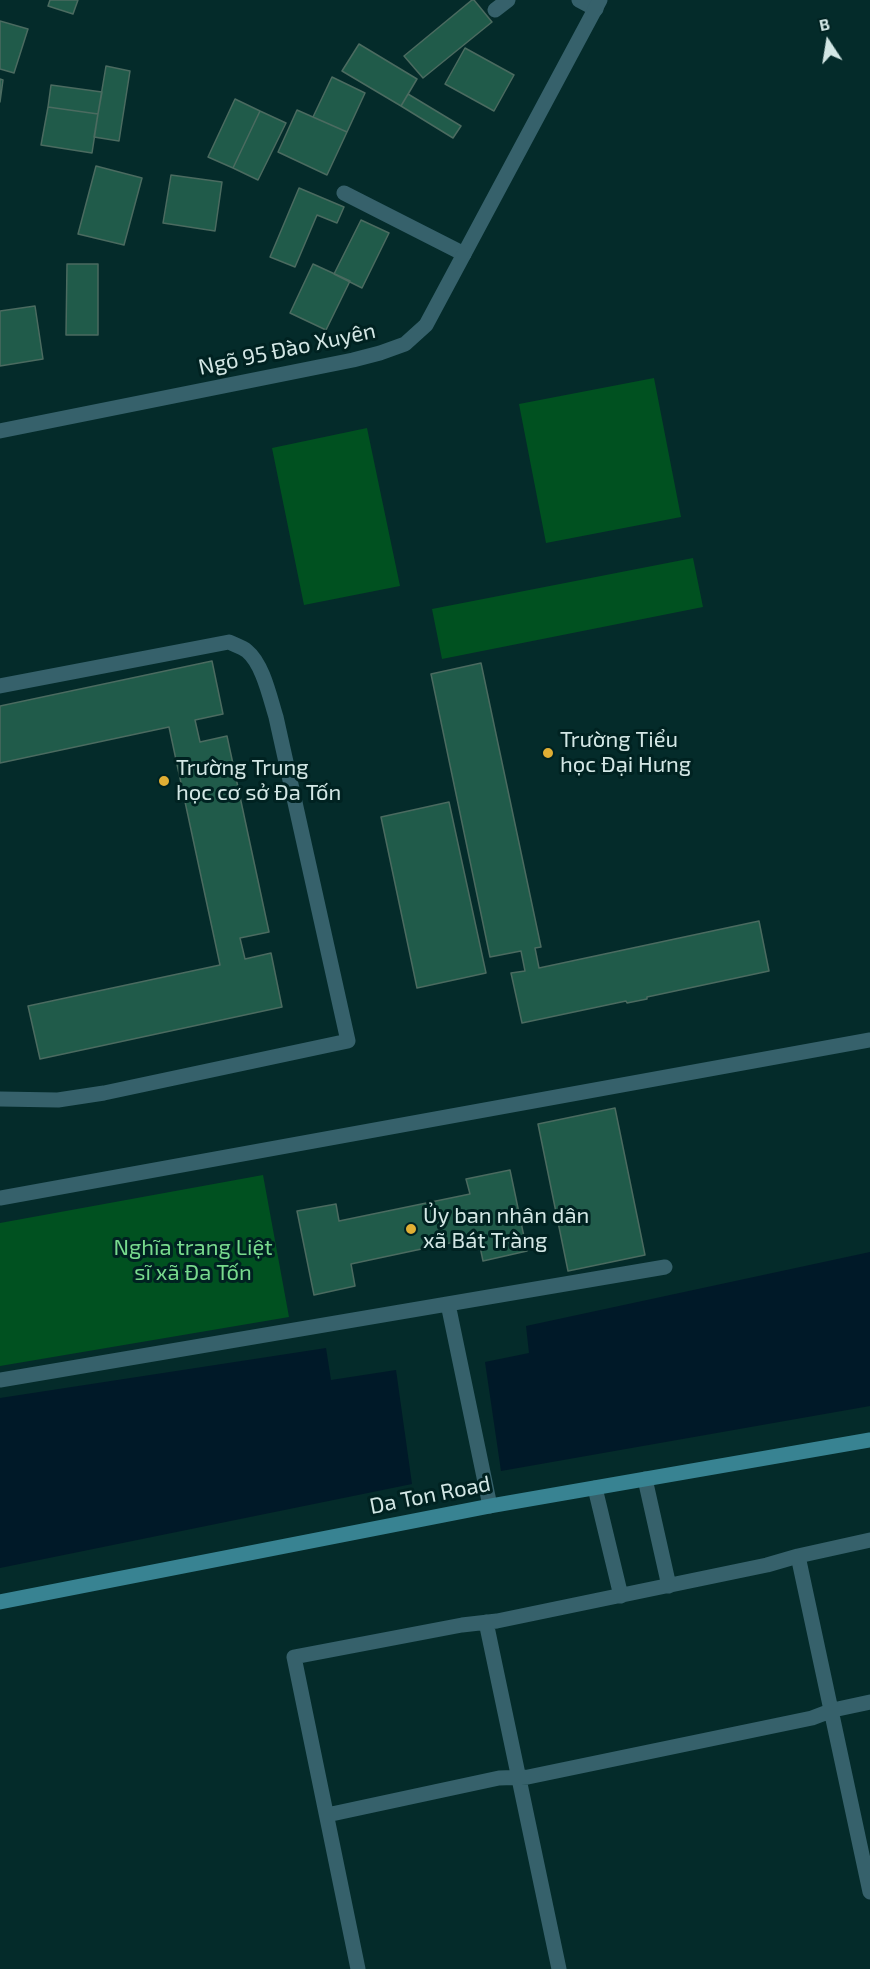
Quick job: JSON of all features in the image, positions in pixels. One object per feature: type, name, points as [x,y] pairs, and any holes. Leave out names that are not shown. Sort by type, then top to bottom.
[{"type":"street","points":[[495,10],[508,0]]},
{"type":"street","points":[[579,0],[598,4]]},
{"type":"street","name":"Ngõ 95 Đào Xuyên","points":[[0,431],[380,353],[405,344],[426,325],[598,4]]},
{"type":"street","points":[[344,193],[464,254]]},
{"type":"street","points":[[0,686],[230,642],[248,651],[267,688],[276,717],[348,1041],[104,1093],[58,1100],[0,1099]]},
{"type":"street","points":[[0,1198],[870,1040]]},
{"type":"street","points":[[0,1380],[665,1267]]},
{"type":"street","points":[[448,1304],[490,1506]]},
{"type":"street","name":"Da Ton Road","points":[[0,1602],[490,1506],[870,1440]]},
{"type":"street","points":[[645,1479],[669,1586]]},
{"type":"street","points":[[595,1488],[621,1596]]},
{"type":"street","points":[[358,1969],[294,1657],[621,1596],[870,1540]]},
{"type":"street","points":[[798,1556],[870,1892]]},
{"type":"street","points":[[486,1622],[559,1969]]},
{"type":"street","points":[[327,1815],[499,1778],[519,1777],[812,1718],[833,1710],[870,1702]]},
{"type":"green space","points":[[654,378],[681,517],[546,543],[519,404]]},
{"type":"green space","points":[[367,428],[400,586],[304,605],[272,448]]},
{"type":"green space","points":[[693,558],[703,607],[442,659],[432,609]]},
{"type":"green space","name":"Nghĩa trang Liệt sĩ xã Đa Tốn","points":[[263,1175],[289,1317],[0,1366],[0,1223]]},
{"type":"water","points":[[870,1252],[870,1406],[501,1471],[485,1362],[529,1353],[526,1326]]},
{"type":"water","points":[[326,1348],[331,1380],[396,1370],[412,1484],[0,1568],[0,1398]]},
{"type":"building","points":[[50,0],[78,0],[73,14],[48,6]]},
{"type":"building","points":[[472,0],[492,22],[423,78],[404,56]]},
{"type":"building","points":[[0,21],[28,29],[14,73],[0,69]]},
{"type":"building","points":[[359,44],[417,79],[401,106],[342,71]]},
{"type":"building","points":[[465,48],[514,75],[494,111],[445,84]]},
{"type":"building","points":[[106,66],[130,71],[119,141],[94,137]]},
{"type":"building","points":[[332,77],[365,93],[347,132],[313,117]]},
{"type":"building","points":[[0,79],[3,80],[0,102]]},
{"type":"building","points":[[51,85],[102,92],[98,114],[48,107]]},
{"type":"building","points":[[408,94],[461,126],[453,138],[401,106]]},
{"type":"building","points":[[235,99],[260,111],[233,168],[208,157]]},
{"type":"building","points":[[48,107],[98,114],[92,153],[41,145]]},
{"type":"building","points":[[297,110],[347,132],[327,175],[278,152]]},
{"type":"building","points":[[260,111],[286,123],[258,180],[233,168]]},
{"type":"building","points":[[96,166],[142,178],[124,245],[78,234]]},
{"type":"building","points":[[171,175],[222,182],[215,231],[163,223]]},
{"type":"building","points":[[299,188],[344,207],[337,223],[317,215],[295,267],[270,257]]},
{"type":"building","points":[[361,220],[389,233],[362,288],[334,274]]},
{"type":"building","points":[[67,264],[98,264],[98,335],[66,335]]},
{"type":"building","points":[[313,264],[350,281],[326,330],[290,313]]},
{"type":"building","points":[[35,306],[43,359],[0,366],[0,311]]},
{"type":"building","points":[[212,661],[223,714],[195,720],[200,742],[227,736],[269,932],[240,938],[245,959],[271,953],[282,1007],[40,1059],[28,1006],[220,965],[169,727],[0,763],[0,706]]},
{"type":"building","points":[[481,663],[541,947],[535,948],[539,968],[759,921],[769,971],[647,997],[647,999],[627,1003],[626,1001],[522,1023],[511,973],[525,971],[521,951],[490,957],[431,674]]},
{"type":"building","points":[[449,802],[486,973],[417,988],[381,817]]},
{"type":"building","points":[[615,1108],[645,1255],[568,1271],[538,1124]]},
{"type":"building","name":"Ủy ban nhân dân xã Bát Tràng","points":[[510,1170],[527,1251],[483,1261],[478,1237],[351,1264],[355,1286],[314,1295],[297,1211],[336,1204],[339,1221],[470,1194],[466,1179]]},
{"type":"place","name":"Trường Tiểu học Đại Hưng","points":[[548,753]]},
{"type":"place","name":"Trường Trung học cơ sở Đa Tốn","points":[[164,781]]},
{"type":"place","name":"Ủy ban nhân dân xã Bát Tràng","points":[[411,1229]]}]
